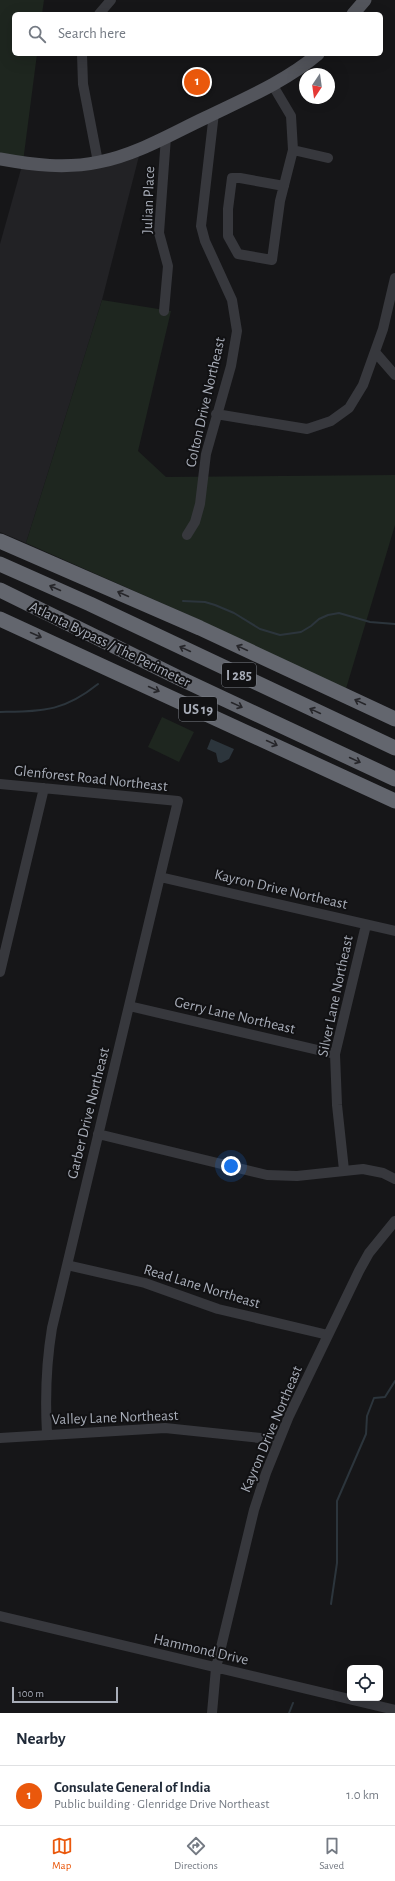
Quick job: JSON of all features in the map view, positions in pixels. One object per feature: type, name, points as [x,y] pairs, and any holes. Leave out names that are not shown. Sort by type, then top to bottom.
[{"type":"highway","points":[[0,540],[200,628],[395,719]]},
{"type":"highway","name":"Atlanta Bypass / The Perimeter","points":[[0,564],[90,604],[395,748]]},
{"type":"highway","name":"Atlanta Bypass / The Perimeter","points":[[3,592],[177,677],[395,779]]},
{"type":"highway","name":"US 19","points":[[0,619],[395,801]]},
{"type":"main road","points":[[355,12],[365,0]]},
{"type":"main road","points":[[0,159],[51,166],[75,166],[120,157],[166,137],[272,84],[295,72],[315,56]]},
{"type":"street","points":[[101,12],[111,0]]},
{"type":"street","points":[[82,56],[83,84],[98,162]]},
{"type":"street","points":[[272,84],[291,116],[293,150],[284,186],[280,201],[272,260],[238,254],[228,236],[228,209],[232,178],[240,178],[284,186]]},
{"type":"street","name":"Colton Drive Northeast","points":[[187,535],[195,522],[200,504],[206,454],[216,414],[231,366],[237,331],[232,300],[205,241],[201,226],[214,113]]},
{"type":"street","name":"Julian Place","points":[[164,311],[168,266],[159,233],[166,137]]},
{"type":"street","points":[[293,150],[328,158]]},
{"type":"street","points":[[216,414],[307,429],[331,421],[349,408],[363,385],[375,352],[383,329],[395,278]]},
{"type":"street","points":[[375,352],[395,375]]},
{"type":"street","name":"Glenforest Road Northeast","points":[[0,784],[178,801]]},
{"type":"street","points":[[0,972],[44,788]]},
{"type":"street","name":"Garber Drive Northeast","points":[[47,1434],[45,1396],[47,1359],[52,1328],[178,801]]},
{"type":"street","name":"Kayron Drive Northeast","points":[[160,877],[395,931]]},
{"type":"street","name":"Silver Lane Northeast","points":[[344,1170],[337,1105],[335,1054],[366,925]]},
{"type":"street","name":"Gerry Lane Northeast","points":[[129,1006],[335,1054]]},
{"type":"street","points":[[98,1134],[267,1175],[297,1176],[363,1169],[373,1170],[395,1180]]},
{"type":"street","name":"Kayron Drive Northeast","points":[[212,1713],[216,1668],[254,1510],[266,1473],[279,1440],[359,1271],[369,1253],[395,1221]]},
{"type":"street","name":"Read Lane Northeast","points":[[67,1264],[145,1283],[218,1309],[328,1335]]},
{"type":"street","name":"Valley Lane Northeast","points":[[0,1438],[165,1428],[279,1440]]},
{"type":"street","name":"Hammond Drive","points":[[0,1616],[395,1710]]},
{"type":"shaded area","points":[[0,0],[44,0],[42,12],[12,12],[12,56],[37,56],[23,162],[0,155]]},
{"type":"shaded area","points":[[139,156],[102,300],[26,543],[0,532],[0,244],[23,162]]},
{"type":"shaded area","points":[[102,300],[171,311],[138,451],[166,477],[395,475],[395,525],[345,692],[191,616],[26,543]]},
{"type":"shaded area","points":[[162,717],[194,732],[179,762],[148,747]]},
{"type":"shaded area","points":[[211,739],[234,749],[229,759],[221,763],[218,762],[216,753],[207,749]]},
{"type":"waterway","points":[[183,601],[205,602],[215,605],[234,613],[260,629],[280,635],[301,632],[319,619],[328,615],[339,613],[370,622],[395,624]]},
{"type":"waterway","points":[[0,712],[41,710],[63,705],[86,693],[98,684]]},
{"type":"waterway","points":[[331,1604],[337,1563],[337,1501],[366,1434],[367,1416],[374,1398],[385,1397],[395,1381]]},
{"type":"waterway","points":[[289,1713],[293,1703]]},
{"type":"place","name":"Consulate General of India","points":[[197,82]]}]
